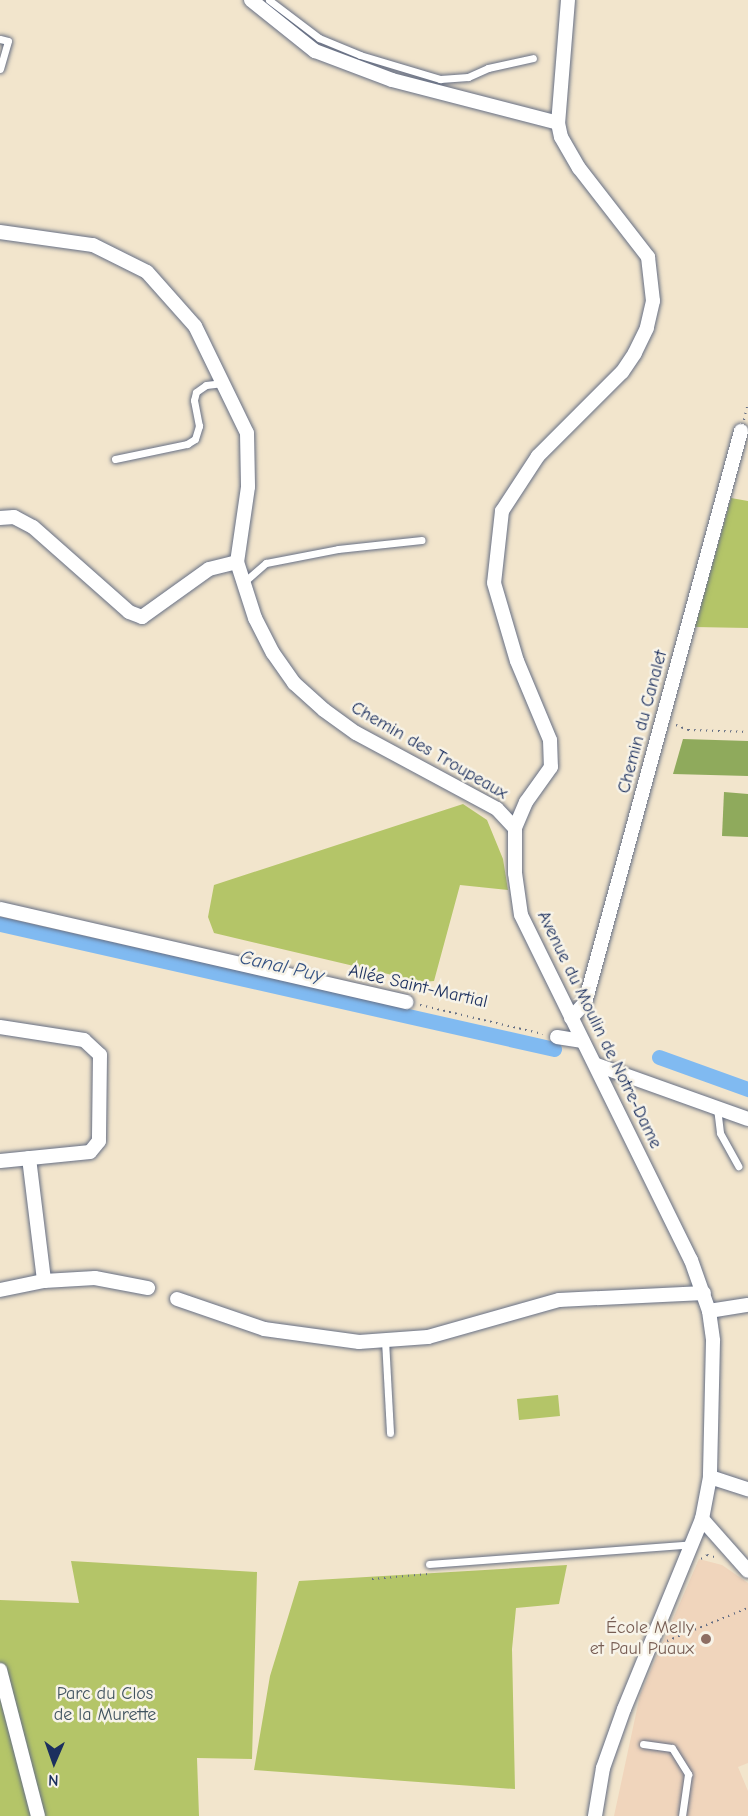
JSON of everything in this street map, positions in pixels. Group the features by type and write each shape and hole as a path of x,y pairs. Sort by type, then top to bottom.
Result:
{"street":[{"path":"250,0 315,51 392,80 558,123"},
{"name":"Avenue du Moulin de Notre-Dame","path":"568,0 558,123 568,152 648,257 653,301 647,328 635,353 538,456 502,512 494,584 517,661 550,749 551,767 526,802 515,828 515,873 521,915 571,1018 597,1065 704,1293 713,1341 710,1477 702,1519 695,1544 624,1709 603,1768 595,1816"},
{"name":"Chemin des Troupeaux","path":"0,232 93,245 147,272 195,326 225,383 248,434 248,487 237,562 255,618 273,653 294,683 356,733 497,809 515,828"},
{"name":"Chemin du Canalet","path":"571,1018 585,1003 741,431"},
{"path":"0,518 14,517 33,527 129,612 142,617 209,569 237,562"},
{"name":"Allée Saint-Martial","path":"0,909 406,1002"},
{"path":"0,1027 84,1040 100,1055 99,1141 95,1146 81,1154 0,1161"},
{"path":"557,1037 583,1041"},
{"path":"597,1065 748,1119"},
{"path":"29,1158 44,1281"},
{"path":"0,1290 44,1281 95,1278 148,1288"},
{"path":"177,1299 264,1329 358,1342 428,1337 559,1300 704,1293"},
{"path":"709,1311 748,1305"},
{"path":"710,1477 748,1490"},
{"path":"702,1519 748,1571"},
{"path":"0,1670 38,1816"}],"lane":[{"path":"269,0 319,38 360,55 440,79 468,77 488,68 533,58"},
{"path":"0,39 8,40 0,69"},
{"path":"115,459 195,439 199,426 194,400 196,392 206,385 225,383"},
{"path":"244,582 266,563 338,549 422,540"},
{"path":"717,1108 720,1133 738,1166"},
{"path":"384,1340 390,1433"},
{"path":"429,1564 695,1544"},
{"path":"643,1744 672,1748 688,1774 682,1816"}],"path":[{"path":"662,719 688,730 748,732"},
{"name":"Allée Saint-Martial","path":"406,1002 557,1037"},
{"path":"695,1563 707,1555 723,1559"},
{"path":"667,1634 663,1643 748,1608"}],"shaded area":[{"name":"École Melly et Paul Puaux","path":"699,1559 722,1565 748,1583 748,1763 738,1767 748,1791 748,1816 614,1816 640,1695"}],"green space":[{"path":"731,498 748,501 748,628 695,627"},
{"path":"683,739 748,741 748,776 673,774"},
{"path":"724,792 748,794 748,837 722,836"},
{"path":"463,804 487,820 503,859 508,890 460,885 434,981 422,982 214,933 208,917 214,885"},
{"path":"558,1395 560,1416 519,1420 517,1399"},
{"name":"Parc du Clos de la Murette","path":"71,1561 257,1572 252,1759 197,1758 199,1816 0,1816 0,1600 79,1603"},
{"path":"567,1565 559,1604 516,1608 512,1649 515,1789 254,1770 270,1676 299,1581"}],"waterway":[{"name":"Canal Puy","path":"0,924 554,1049"},
{"name":"Canal Puy","path":"659,1057 748,1089"}],"place":[{"name":"École Melly et Paul Puaux","path":"706,1639"}]}
